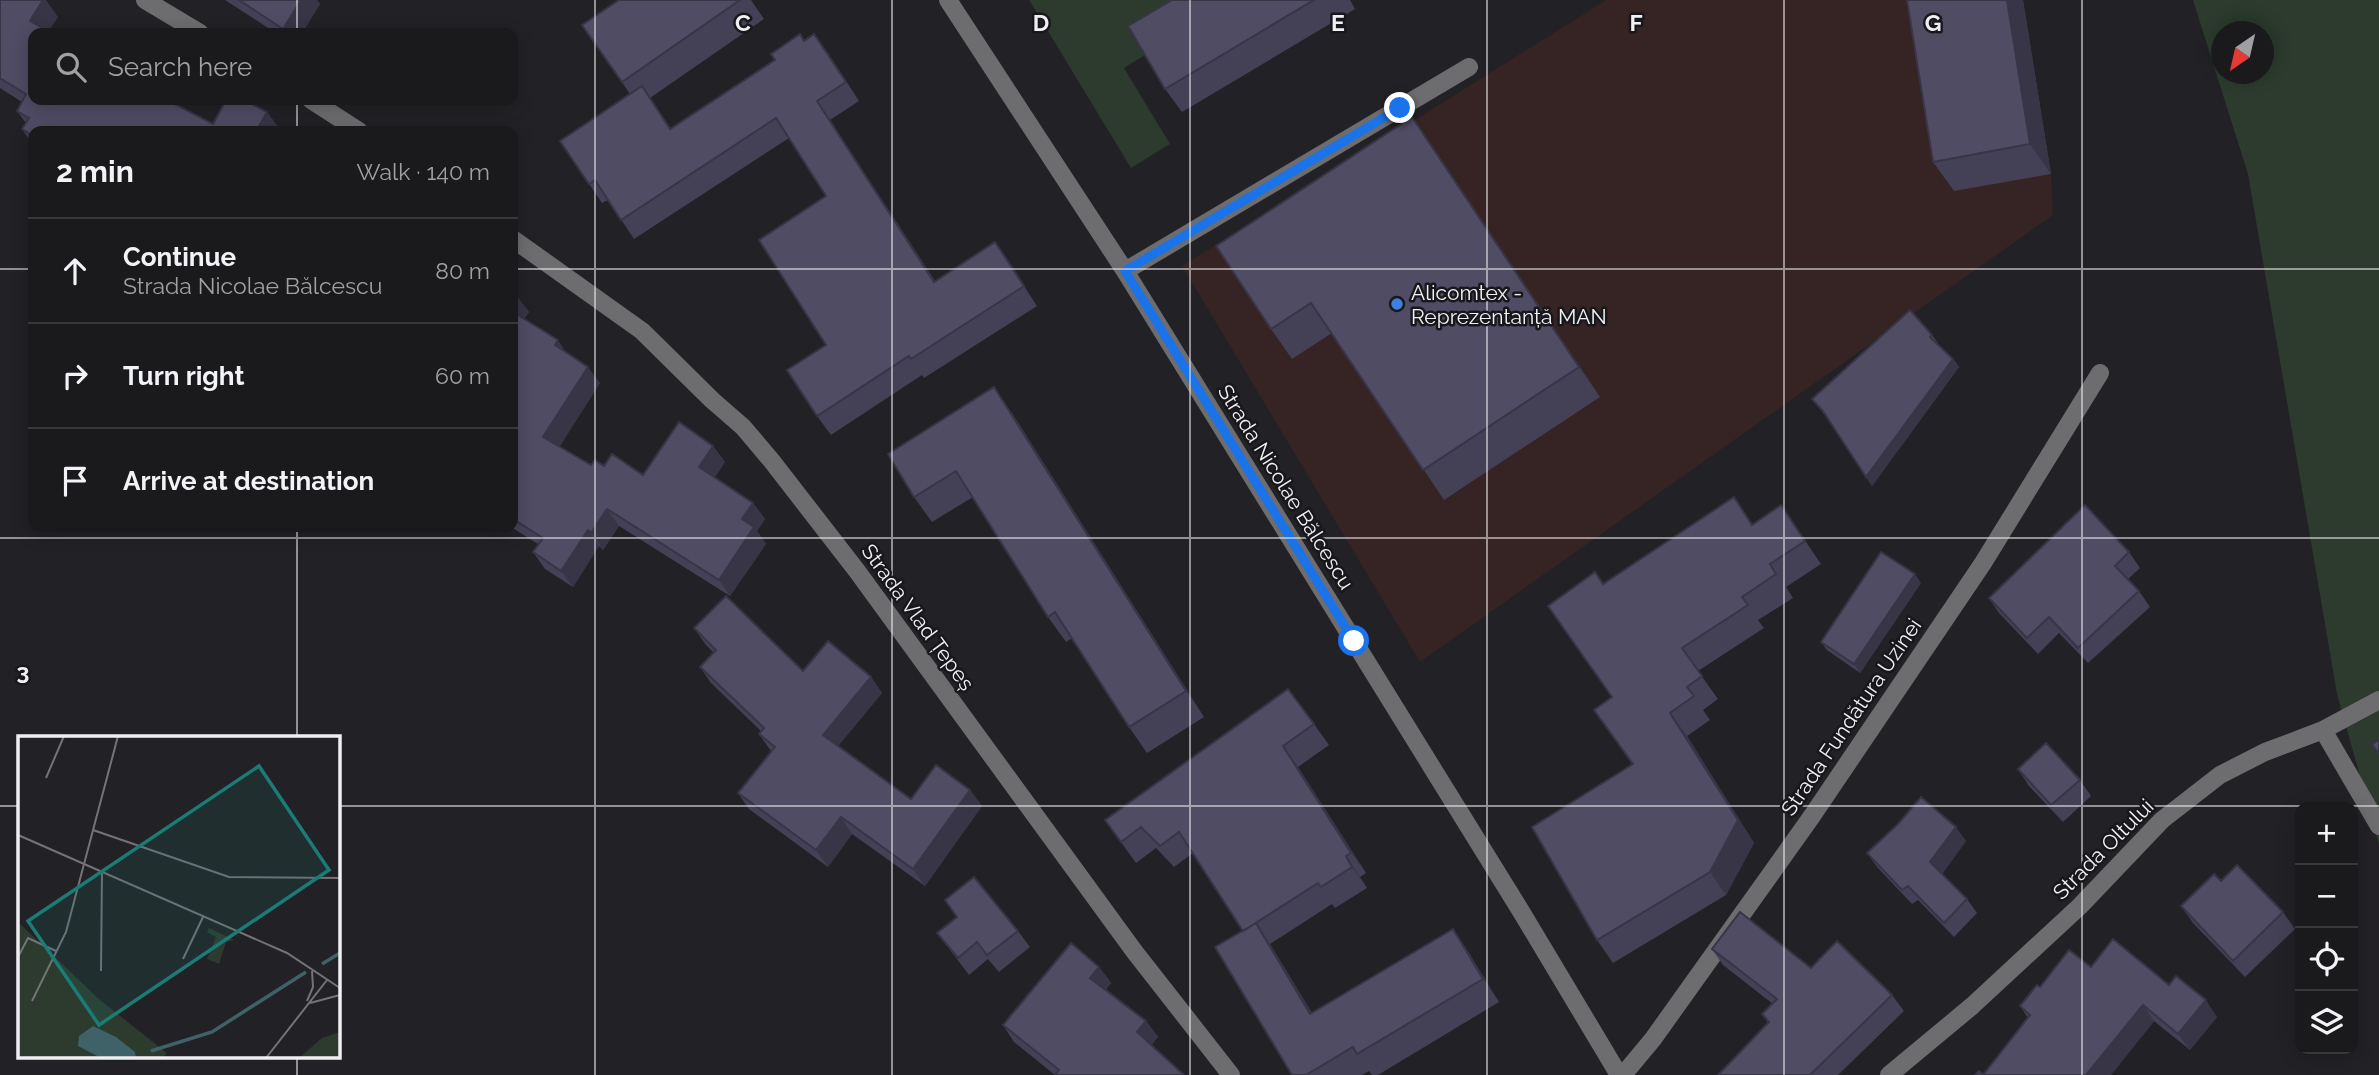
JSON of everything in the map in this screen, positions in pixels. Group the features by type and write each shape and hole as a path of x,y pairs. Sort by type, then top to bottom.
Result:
{"street":[{"path":"145,0 192,28"},
{"name":"Strada Nicolae Bălcescu","path":"948,0 1125,271 1621,1075"},
{"path":"1125,271 1469,67"},
{"path":"319,105 351,126"},
{"name":"Strada Vlad Țepeș","path":"518,243 642,331 743,427 857,571 1134,951 1231,1075"},
{"name":"Strada Fundătura Uzinei","path":"1621,1075 1653,1040 1812,816 1983,564 2100,373"},
{"name":"Strada Oltului","path":"1889,1075 1972,1006 2080,906 2162,820 2220,775 2265,752 2323,730 2379,700"},
{"path":"2323,730 2379,826"}],"shaded area":[{"path":"1606,0 2023,0 2051,174 2053,215 1420,662 1182,266"}],"green space":[{"path":"1029,0 1220,0 1141,48 1145,55 1124,68 1170,144 1131,168"},
{"path":"2193,0 2379,0 2379,844 2337,694 2248,174 2220,84 2274,84 2274,21 2211,21 2211,57"}],"building":[{"path":"0,0 43,0 30,21 42,28 28,28 28,105 177,105 213,124 223,105 254,105 267,112 259,126 28,126 28,133 22,129 29,118 17,111 26,94 0,78"},
{"path":"239,0 301,0 281,28"},
{"path":"619,0 740,0 622,82 582,25"},
{"path":"1172,0 1314,0 1165,89 1128,26"},
{"path":"1907,0 2007,0 2030,144 1933,162"},
{"path":"800,34 804,41 814,34 846,82 817,101 934,282 995,242 1024,286 817,416 787,370 826,345 759,240 826,196 776,118 621,220 595,180 589,184 560,141 642,86 670,129 775,60 771,54"},
{"name":"Alicomtex - Reprezentanță MAN","path":"1412,117 1579,367 1423,470 1311,303 1271,329 1216,246"},
{"path":"1910,310 1932,335 1930,337 1953,359 1866,477 1823,411 1812,399"},
{"path":"518,315 558,340 555,345 588,367 543,437 591,465 595,460 604,466 612,454 643,475 679,422 713,446 699,467 753,503 742,519 754,527 719,580 607,509 591,533 588,530 561,571 533,552 543,538 518,522"},
{"path":"994,387 1186,691 1129,727 1055,612 1048,617 956,471 914,497 888,454"},
{"path":"1734,497 1752,525 1781,505 1805,541 1770,564 1776,574 1742,597 1748,605 1682,648 1702,676 1687,687 1694,696 1670,713 1738,820 1710,872 1597,940 1532,827 1633,764 1594,710 1612,697 1548,606 1595,572 1603,584"},
{"path":"2085,505 2129,552 2115,566 2139,591 2078,648 2049,617 2027,638 1989,598"},
{"path":"1881,552 1915,574 1854,664 1821,642"},
{"path":"726,596 803,671 828,641 871,677 823,735 911,799 936,765 970,790 913,869 841,817 816,850 738,793 775,747 759,734 764,728 700,667 716,650 694,628"},
{"path":"1288,689 1314,724 1283,746 1351,853 1346,856 1352,867 1321,887 1318,883 1243,931 1179,832 1160,846 1141,827 1121,842 1105,820"},
{"path":"2379,739 2379,753 2372,745"},
{"path":"2046,743 2080,780 2051,805 2018,769"},
{"path":"1921,797 1956,827 1930,862 1967,899 1944,923 1908,886 1902,890 1867,853 1898,824"},
{"path":"2237,865 2283,912 2233,961 2181,906 2214,874 2221,881"},
{"path":"974,877 1018,931 987,955 977,942 958,958 937,933 957,917 945,900"},
{"path":"1740,912 1811,968 1837,941 1892,995 1810,1075 1718,1075 1769,1022 1762,1014 1777,999 1712,949"},
{"path":"1256,923 1310,1014 1453,929 1483,979 1357,1054 1353,1047 1306,1075 1292,1075 1215,947"},
{"path":"2113,939 2169,985 2176,976 2206,1000 2178,1034 2143,1005 2086,1075 1983,1075 2030,1015 2020,1006 2037,985 2040,987 2069,950 2091,967"},
{"path":"1071,943 1099,967 1090,978 1146,1021 1137,1032 1184,1075 1055,1075 1059,1070 1003,1025"}],"place":[{"name":"Alicomtex - Reprezentanță MAN","path":"1397,304"}],"route":[{"path":"1354,641 1125,271 1400,108"}]}
